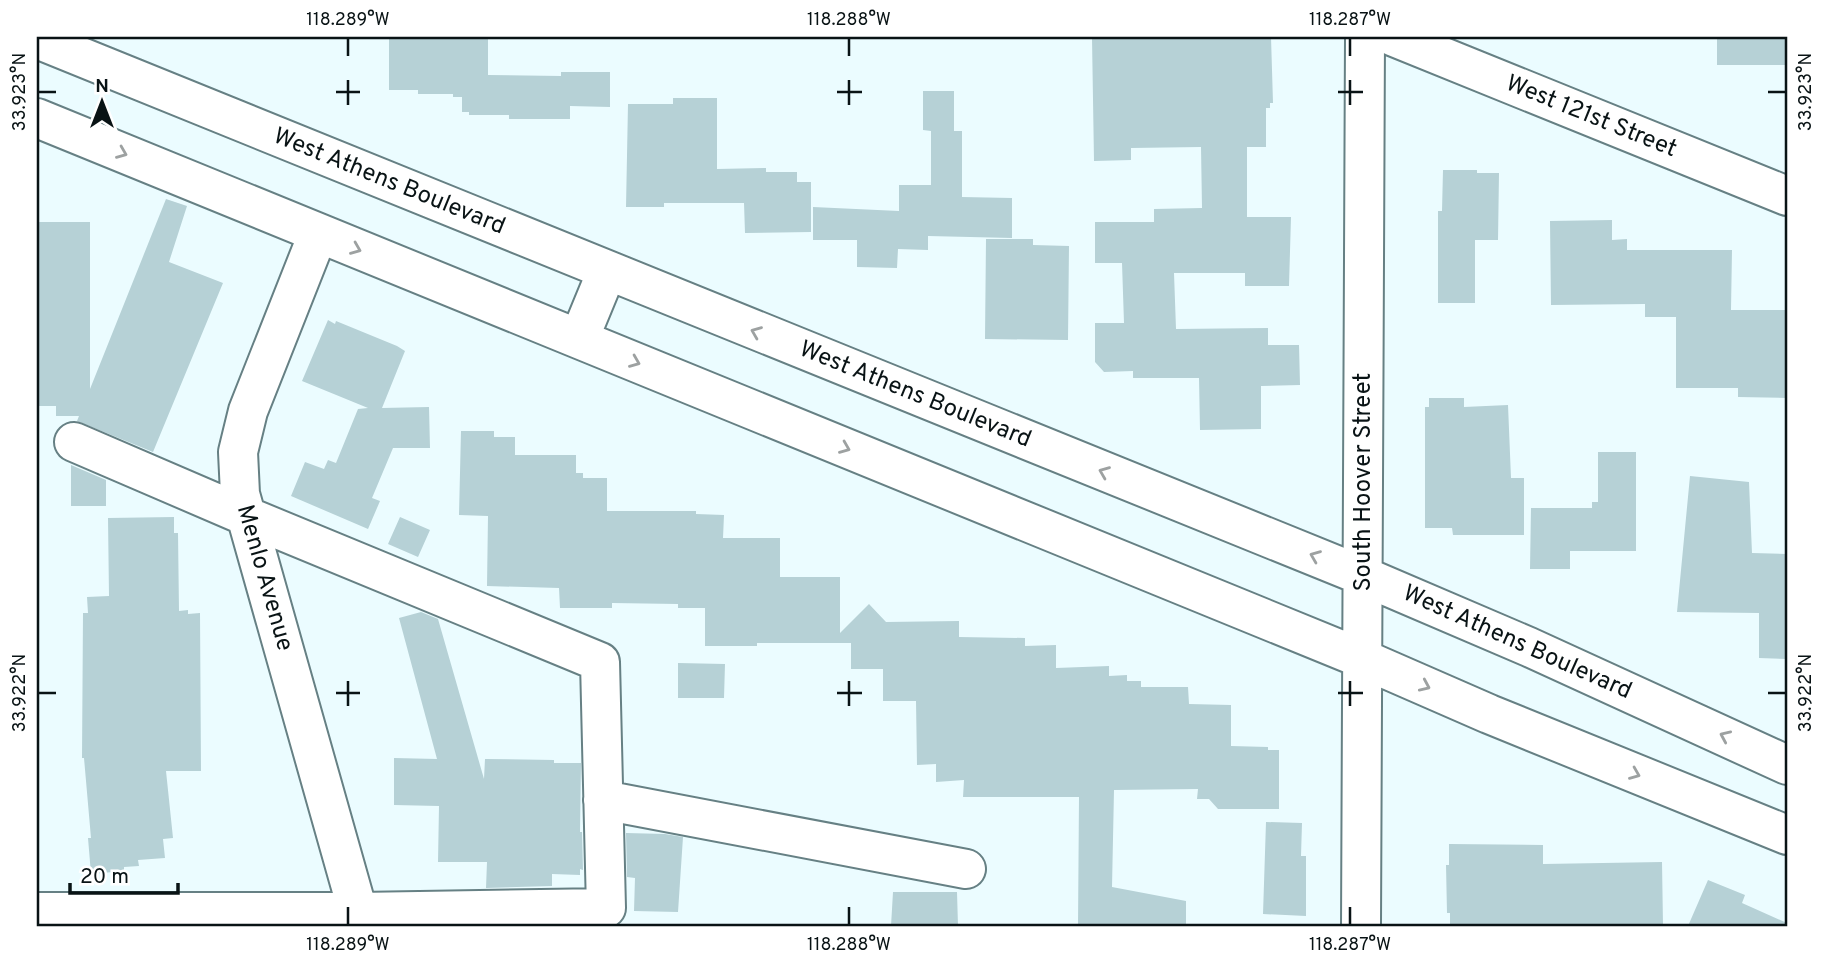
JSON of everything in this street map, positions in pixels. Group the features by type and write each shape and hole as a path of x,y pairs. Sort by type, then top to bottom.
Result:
{"street":[{"name":"South Hoover Street","path":"1361,926 1365,37"},
{"name":"West 121st Street","path":"1394,37 1787,197"},
{"name":"West Athens Boulevard","path":"37,39 1363,576 1529,647 1787,765"},
{"path":"37,118 1363,659 1489,714 1787,835"},
{"name":"Menlo Avenue","path":"318,234 248,411 237,452 240,494 360,919"},
{"path":"579,339 607,271"},
{"path":"37,912 360,919 606,908 600,662 74,442"},
{"path":"603,800 966,869"}],"building":[{"path":"389,37 488,37 488,75 561,76 561,72 610,72 610,107 570,106 570,119 509,119 509,115 469,115 469,112 462,112 462,97 453,97 453,94 418,94 418,90 389,90"},
{"path":"1271,37 1273,103 1270,103 1270,108 1266,108 1266,147 1247,147 1247,217 1291,217 1289,286 1245,286 1245,273 1174,273 1176,329 1268,328 1268,345 1299,345 1300,385 1261,386 1261,429 1200,430 1199,378 1133,378 1133,371 1104,372 1095,362 1095,323 1124,323 1122,263 1095,263 1095,222 1154,222 1154,209 1202,208 1201,147 1131,148 1131,160 1094,161 1092,38"},
{"path":"1717,37 1787,37 1787,65 1717,65"},
{"path":"923,91 954,91 954,131 962,131 962,197 1012,198 1012,238 928,236 928,250 898,249 897,268 857,267 857,240 813,240 813,207 899,211 899,185 931,185 931,131 923,130"},
{"path":"673,98 717,98 717,169 766,168 766,172 797,172 797,182 811,182 811,232 745,233 744,203 664,203 664,207 626,207 628,104 673,104"},
{"path":"1443,170 1499,173 1498,240 1475,240 1475,303 1438,303 1438,211 1442,211"},
{"path":"166,199 187,206 169,262 223,283 153,452 77,421 79,416 56,416 56,406 37,406 37,222 90,222 90,389"},
{"path":"1612,220 1612,240 1627,239 1627,250 1732,250 1731,310 1787,310 1787,398 1738,397 1738,388 1676,388 1676,317 1645,317 1645,304 1551,305 1550,221"},
{"path":"986,239 1033,239 1033,245 1069,246 1068,340 985,339"},
{"path":"328,320 405,351 382,408 429,407 430,448 393,448 372,498 380,501 368,529 291,496 305,462 324,469 328,460 336,463 358,409 368,408 302,381"},
{"path":"1429,398 1464,398 1464,407 1508,405 1511,478 1524,478 1524,535 1453,535 1452,528 1425,528 1425,407 1429,407"},
{"path":"461,431 494,431 494,437 515,437 515,455 576,455 576,473 583,473 583,478 607,478 607,511 696,511 696,514 724,515 723,538 780,538 780,577 840,577 840,633 869,604 886,622 959,621 959,637 1025,638 1025,646 1056,645 1056,668 1109,666 1109,676 1127,675 1127,681 1141,681 1141,687 1188,687 1189,704 1231,705 1231,746 1279,750 1279,809 1218,809 1209,799 1197,799 1198,789 1114,790 1112,887 1186,901 1186,926 1078,926 1079,797 963,797 964,780 936,782 936,764 917,765 916,701 883,701 883,669 851,669 851,643 705,646 705,608 678,608 678,604 612,603 612,608 560,608 559,588 487,586 488,516 459,515"},
{"path":"1598,452 1636,452 1636,551 1570,551 1570,569 1530,569 1531,508 1592,508 1592,502 1598,502"},
{"path":"71,465 106,480 106,506 71,506"},
{"path":"1690,476 1749,482 1752,553 1787,554 1787,659 1759,658 1759,613 1677,612"},
{"path":"174,517 174,533 178,533 179,611 188,610 188,614 200,613 201,771 166,771 173,838 163,839 165,858 138,860 139,866 124,867 124,871 91,874 88,838 91,838 82,758 83,613 88,613 87,597 109,596 108,518"},
{"path":"400,517 430,530 418,557 388,544"},
{"path":"421,612 438,619 484,779 485,759 581,763 580,832 583,870 580,869 580,875 552,874 552,886 486,888 487,862 438,862 439,806 394,805 394,758 437,759 399,618"},
{"path":"678,663 725,664 724,698 678,698"},
{"path":"1266,822 1302,823 1301,856 1306,856 1306,916 1263,914"},
{"path":"626,833 683,837 678,912 634,911 635,878 627,877"},
{"path":"1449,844 1543,845 1543,864 1662,862 1663,926 1450,926 1450,913 1447,913 1446,865 1449,865"},
{"path":"1708,880 1745,895 1742,903 1787,923 1787,926 1688,926"},
{"path":"893,892 957,892 958,926 891,926"}]}
